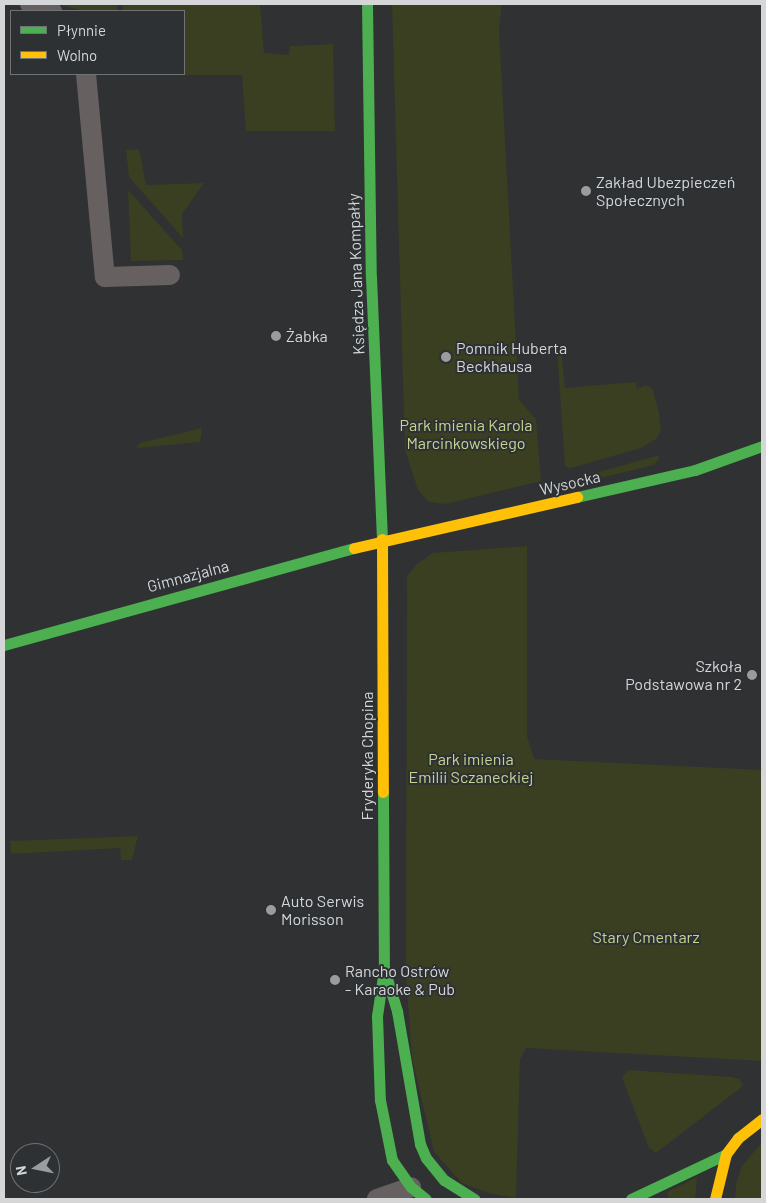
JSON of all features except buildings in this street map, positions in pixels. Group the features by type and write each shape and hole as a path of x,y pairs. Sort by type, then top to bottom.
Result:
{"street":[{"path":"30,4 49,10"},
{"name":"Księdza Jana Kompałły","path":"368,4 371,277 382,543"},
{"path":"86,75 105,277 170,275"},
{"name":"Wysocka","path":"382,543 671,476 762,446"},
{"name":"Gimnazjalna","path":"4,644 323,555 382,543"},
{"name":"Fryderyka Chopina","path":"382,543 384,969 377,1016 382,1116 392,1160 419,1193"},
{"name":"Fryderyka Chopina","path":"384,969 397,1011 413,1117 426,1158 444,1180 475,1199"},
{"path":"715,1199 726,1154 738,1138 762,1119"},
{"path":"631,1199 726,1154"},
{"path":"377,1199 419,1193"}],"green space":[{"path":"56,4 117,4 117,10 80,10"},
{"path":"123,4 260,4 264,53 289,55 290,46 333,44 335,131 246,131 242,75 185,75 185,10 123,10"},
{"name":"Park imienia Karola Marcinkowskiego","path":"392,4 502,4 499,29 519,400 536,419 541,481 446,504 429,502 418,490 405,450"},
{"path":"139,149 146,185 204,183 182,214 183,238 129,177 126,150"},
{"path":"128,190 182,250 183,260 131,261"},
{"path":"561,348 565,388 636,382 637,389 646,385 652,388 659,412 661,431 656,439 641,448 571,468 565,467 557,349"},
{"path":"202,428 200,442 136,448 140,443"},
{"path":"656,456 660,457 654,465 563,487 563,482"},
{"path":"527,546 527,736 534,759 762,770 762,1061 526,1048 520,1059 516,1198 489,1193 462,1183 434,1152 412,1058 406,975 407,576 417,564 433,553"},
{"path":"138,836 132,860 121,860 120,848 11,854 10,841"},
{"path":"628,1070 731,1077 740,1079 743,1086 656,1153 649,1148 622,1078"},
{"path":"762,1142 762,1199 735,1199 736,1184 742,1166"},
{"path":"697,1177 695,1199 669,1199 667,1192"}],"traffic: fast":[{"path":"367,4 371,277 382,539"},
{"path":"577,497 695,470 762,446"},
{"path":"4,645 354,548"},
{"path":"383,792 384,969 377,1016 380,1100 392,1160 411,1187 426,1199"},
{"path":"386,975 397,1011 420,1144 426,1158 444,1180 475,1199"},
{"path":"631,1199 726,1154"}],"traffic: slow":[{"path":"354,548 577,497"},
{"path":"382,539 383,792"},
{"path":"715,1199 726,1154 738,1138 762,1119"}],"place":[{"name":"Zakład Ubezpieczeń Społecznych","path":"586,191"},
{"name":"Żabka","path":"276,336"},
{"name":"Pomnik Huberta Beckhausa","path":"446,357"},
{"name":"Szkoła Podstawowa nr 2","path":"752,675"},
{"name":"Auto Serwis Morisson","path":"271,910"},
{"name":"Rancho Ostrów - Karaoke & Pub","path":"335,980"}],"park label":[{"name":"Park imienia Emilii Sczaneckiej","path":"471,768"},
{"name":"Stary Cmentarz","path":"646,937"}]}
